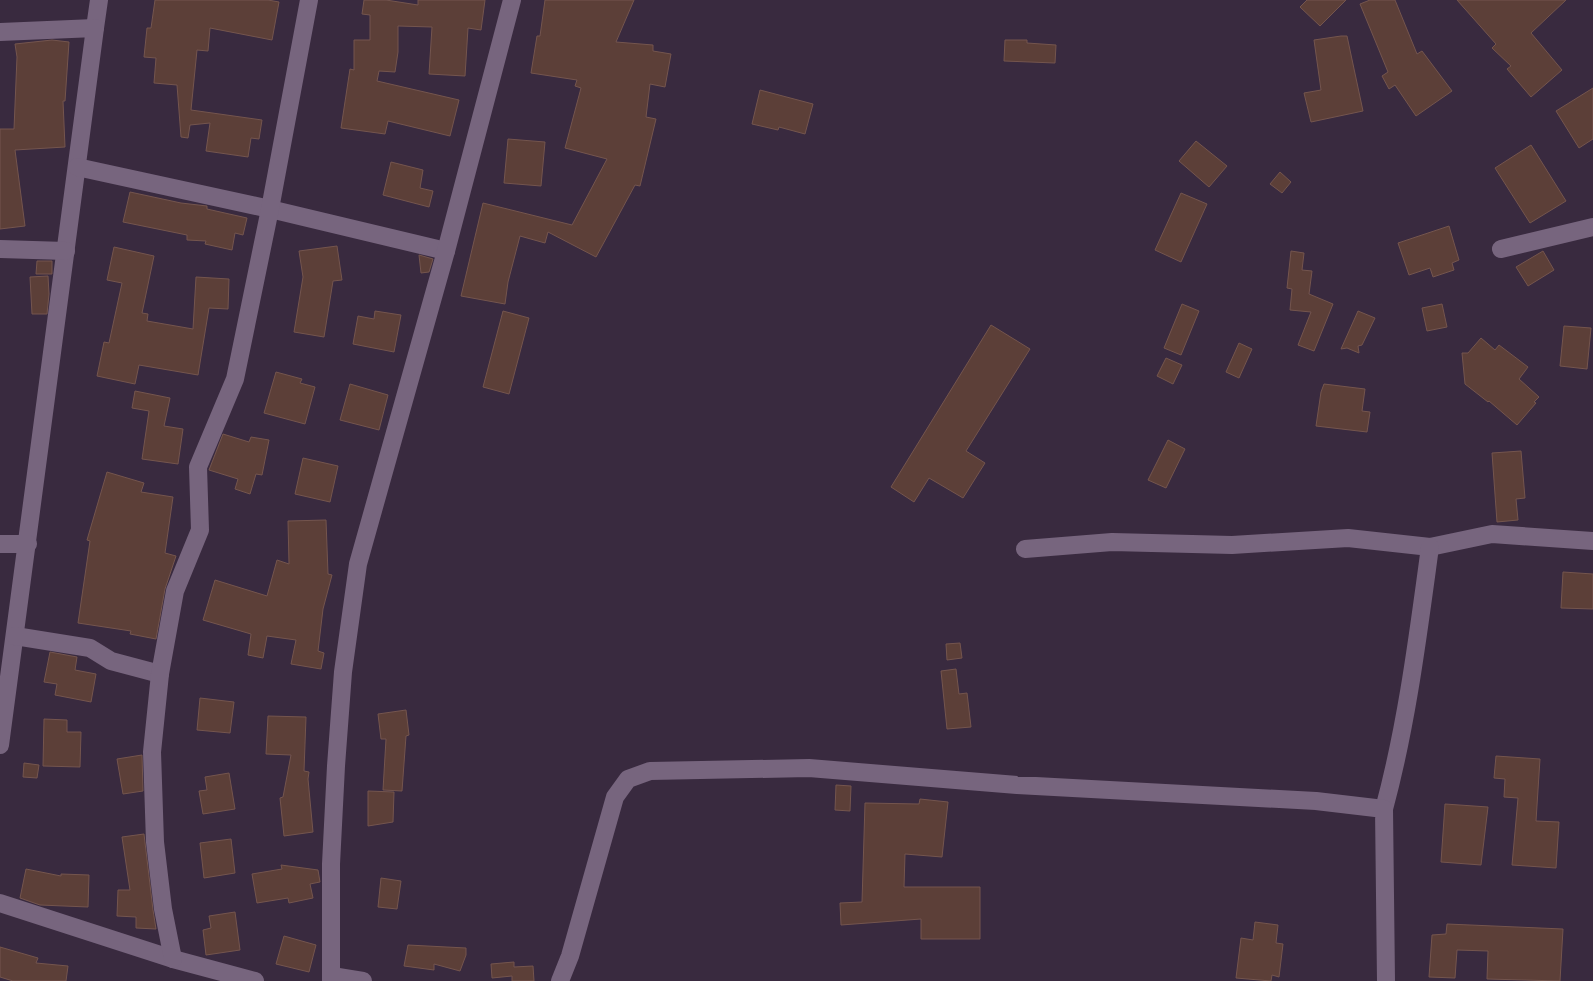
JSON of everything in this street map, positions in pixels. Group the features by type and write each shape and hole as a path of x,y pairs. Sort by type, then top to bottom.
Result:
{"street":[{"path":"1,734 28,544 99,0"},
{"path":"173,959 163,908 155,834 152,752 160,674 175,591 200,530 198,468 234,379 270,209 309,0"},
{"path":"363,981 331,978 331,864 336,766 343,672 358,564 446,251 512,0"},
{"path":"0,32 95,28"},
{"path":"77,167 270,209 446,251"},
{"path":"1501,249 1593,226"},
{"path":"0,249 66,251"},
{"path":"1025,549 1112,542 1232,545 1348,538 1430,547 1492,534 1593,541"},
{"path":"0,544 28,544"},
{"path":"1386,981 1384,809 1395,768 1412,672 1430,547"},
{"path":"15,636 90,648 111,661 160,674"},
{"path":"560,981 570,956 615,797 628,779 650,771 809,768 1016,785 1316,801 1384,809"},
{"path":"0,903 173,959 255,981"}],"building":[{"path":"155,0 268,0 279,2 272,40 210,28 208,51 197,50 191,110 262,120 259,139 251,138 248,157 206,151 210,123 190,125 188,138 181,137 177,85 154,83 156,58 144,57 147,28 151,28"},
{"path":"364,0 386,0 418,5 418,0 485,0 481,30 468,28 465,76 429,74 432,27 398,26 398,52 395,72 379,71 377,81 459,100 450,136 388,121 385,134 341,128 350,69 354,70 354,40 370,40 370,15 362,14"},
{"path":"545,0 634,0 616,42 653,45 653,51 671,54 665,87 650,84 646,117 656,119 640,186 635,185 596,257 548,232 545,243 520,236 508,282 505,304 461,296 483,203 572,225 607,159 565,148 581,88 575,86 577,80 531,73 537,36 540,36"},
{"path":"1307,0 1346,0 1320,26 1300,7"},
{"path":"1370,0 1395,0 1417,54 1422,51 1452,91 1416,116 1395,85 1389,89 1382,76 1388,72 1360,4"},
{"path":"1457,0 1566,0 1531,33 1562,70 1531,97 1507,69 1511,66 1492,48 1496,44"},
{"path":"1347,36 1363,111 1311,122 1304,93 1321,90 1314,40"},
{"path":"52,40 69,42 65,101 63,101 65,147 15,150 25,226 0,229 0,129 14,129 17,57 15,44"},
{"path":"1005,40 1027,40 1027,43 1056,45 1055,63 1004,61"},
{"path":"1593,88 1593,139 1579,148 1556,111"},
{"path":"760,90 813,104 805,134 779,127 778,130 752,124"},
{"path":"508,139 545,142 541,186 504,183"},
{"path":"1196,141 1227,166 1209,187 1179,161"},
{"path":"1531,145 1566,201 1530,223 1495,168"},
{"path":"391,162 423,170 420,188 433,191 429,207 383,195"},
{"path":"1280,172 1291,182 1282,193 1270,184"},
{"path":"130,192 181,203 207,206 207,209 247,218 243,235 235,233 232,250 205,244 206,241 187,240 187,235 123,222"},
{"path":"1181,193 1207,204 1181,262 1155,250"},
{"path":"1449,226 1459,260 1452,263 1454,270 1433,277 1430,268 1409,275 1398,243"},
{"path":"337,246 342,280 333,281 324,337 294,332 303,277 299,251"},
{"path":"114,247 154,256 142,313 148,314 147,321 193,329 196,277 229,279 228,309 209,308 198,375 139,365 135,384 97,376 104,342 109,343 122,283 107,280"},
{"path":"1291,251 1304,253 1302,270 1312,271 1309,294 1333,304 1314,351 1298,345 1311,312 1290,310 1292,289 1287,288"},
{"path":"1543,251 1554,270 1528,286 1516,267"},
{"path":"419,255 433,259 429,272 421,273"},
{"path":"37,261 52,261 52,274 36,274"},
{"path":"48,276 49,294 47,314 32,314 30,277"},
{"path":"1182,304 1199,311 1181,355 1164,348"},
{"path":"1442,304 1447,327 1427,331 1422,308"},
{"path":"375,311 401,315 394,352 353,344 358,316 374,319"},
{"path":"503,311 529,318 509,394 483,387"},
{"path":"1358,311 1375,318 1362,345 1358,346 1359,353 1347,348 1341,349"},
{"path":"991,325 1030,349 966,451 985,463 963,498 929,478 914,502 891,487"},
{"path":"1564,326 1591,328 1587,369 1560,366"},
{"path":"1481,338 1495,350 1499,345 1528,367 1519,379 1539,397 1534,402 1536,403 1517,425 1489,401 1488,402 1465,384 1462,353 1468,353"},
{"path":"1239,343 1252,349 1239,378 1226,372"},
{"path":"1166,358 1182,365 1173,384 1157,376"},
{"path":"276,372 302,379 300,383 315,387 305,424 264,413"},
{"path":"350,384 388,395 379,430 340,420"},
{"path":"1324,384 1365,389 1362,411 1370,412 1367,432 1316,426 1321,392"},
{"path":"135,391 170,398 164,426 183,429 178,464 142,459 149,411 132,408"},
{"path":"223,434 249,442 251,437 269,440 262,475 256,474 250,494 235,489 238,479 209,470"},
{"path":"1168,440 1185,449 1166,488 1148,480"},
{"path":"1521,451 1525,498 1516,499 1518,520 1497,522 1492,453"},
{"path":"303,458 338,466 330,502 295,494"},
{"path":"107,472 144,483 141,492 173,497 165,553 176,556 165,589 156,639 130,634 131,631 78,623 90,541 87,540"},
{"path":"326,520 328,574 332,575 323,609 318,651 324,653 321,669 291,664 296,640 267,636 263,658 248,655 251,634 203,620 215,580 267,596 277,560 289,564 288,521"},
{"path":"1563,572 1593,574 1593,609 1561,608"},
{"path":"960,643 962,658 947,660 946,644"},
{"path":"50,652 77,657 75,670 96,674 91,702 55,695 57,684 44,682"},
{"path":"956,669 959,694 967,693 971,727 947,729 941,671"},
{"path":"200,698 234,702 230,733 197,730"},
{"path":"406,710 409,735 406,736 402,791 383,790 386,739 381,739 378,714"},
{"path":"268,716 306,717 304,771 309,772 308,779 313,832 284,836 280,798 283,797 291,755 266,754"},
{"path":"44,719 67,720 67,732 81,732 80,767 43,766"},
{"path":"142,755 143,791 123,794 117,759"},
{"path":"1496,756 1540,759 1536,821 1559,822 1556,868 1512,865 1518,798 1504,797 1505,779 1494,778"},
{"path":"24,763 39,765 37,778 23,777"},
{"path":"229,773 235,809 203,814 199,791 207,790 205,777"},
{"path":"836,785 851,786 850,811 835,810"},
{"path":"368,791 394,792 393,822 368,826"},
{"path":"920,799 948,802 942,857 905,854 904,887 980,887 980,939 921,939 921,919 841,925 840,903 862,902 865,803 919,804"},
{"path":"1445,804 1488,807 1481,865 1441,862"},
{"path":"144,834 156,929 136,928 136,917 117,916 118,890 130,890 122,837"},
{"path":"231,839 235,873 204,878 200,843"},
{"path":"281,865 318,870 320,882 310,884 313,898 289,903 288,898 257,903 252,874 282,869"},
{"path":"26,869 61,876 61,874 89,875 88,907 40,905 20,898"},
{"path":"381,878 401,881 397,909 378,907"},
{"path":"235,912 240,950 206,955 203,930 211,928 209,916"},
{"path":"1255,922 1278,925 1276,943 1283,944 1279,977 1272,975 1271,981 1236,978 1241,938 1253,940"},
{"path":"1447,924 1563,929 1560,981 1487,979 1488,951 1457,950 1455,978 1429,977 1432,935 1446,934"},
{"path":"284,936 316,945 309,972 276,964"},
{"path":"408,945 466,948 466,955 460,971 434,964 434,970 404,966"},
{"path":"0,947 38,958 36,963 68,966 66,981 13,981 0,977"},
{"path":"514,962 514,967 533,966 534,981 512,981 512,976 492,978 491,964"}]}
